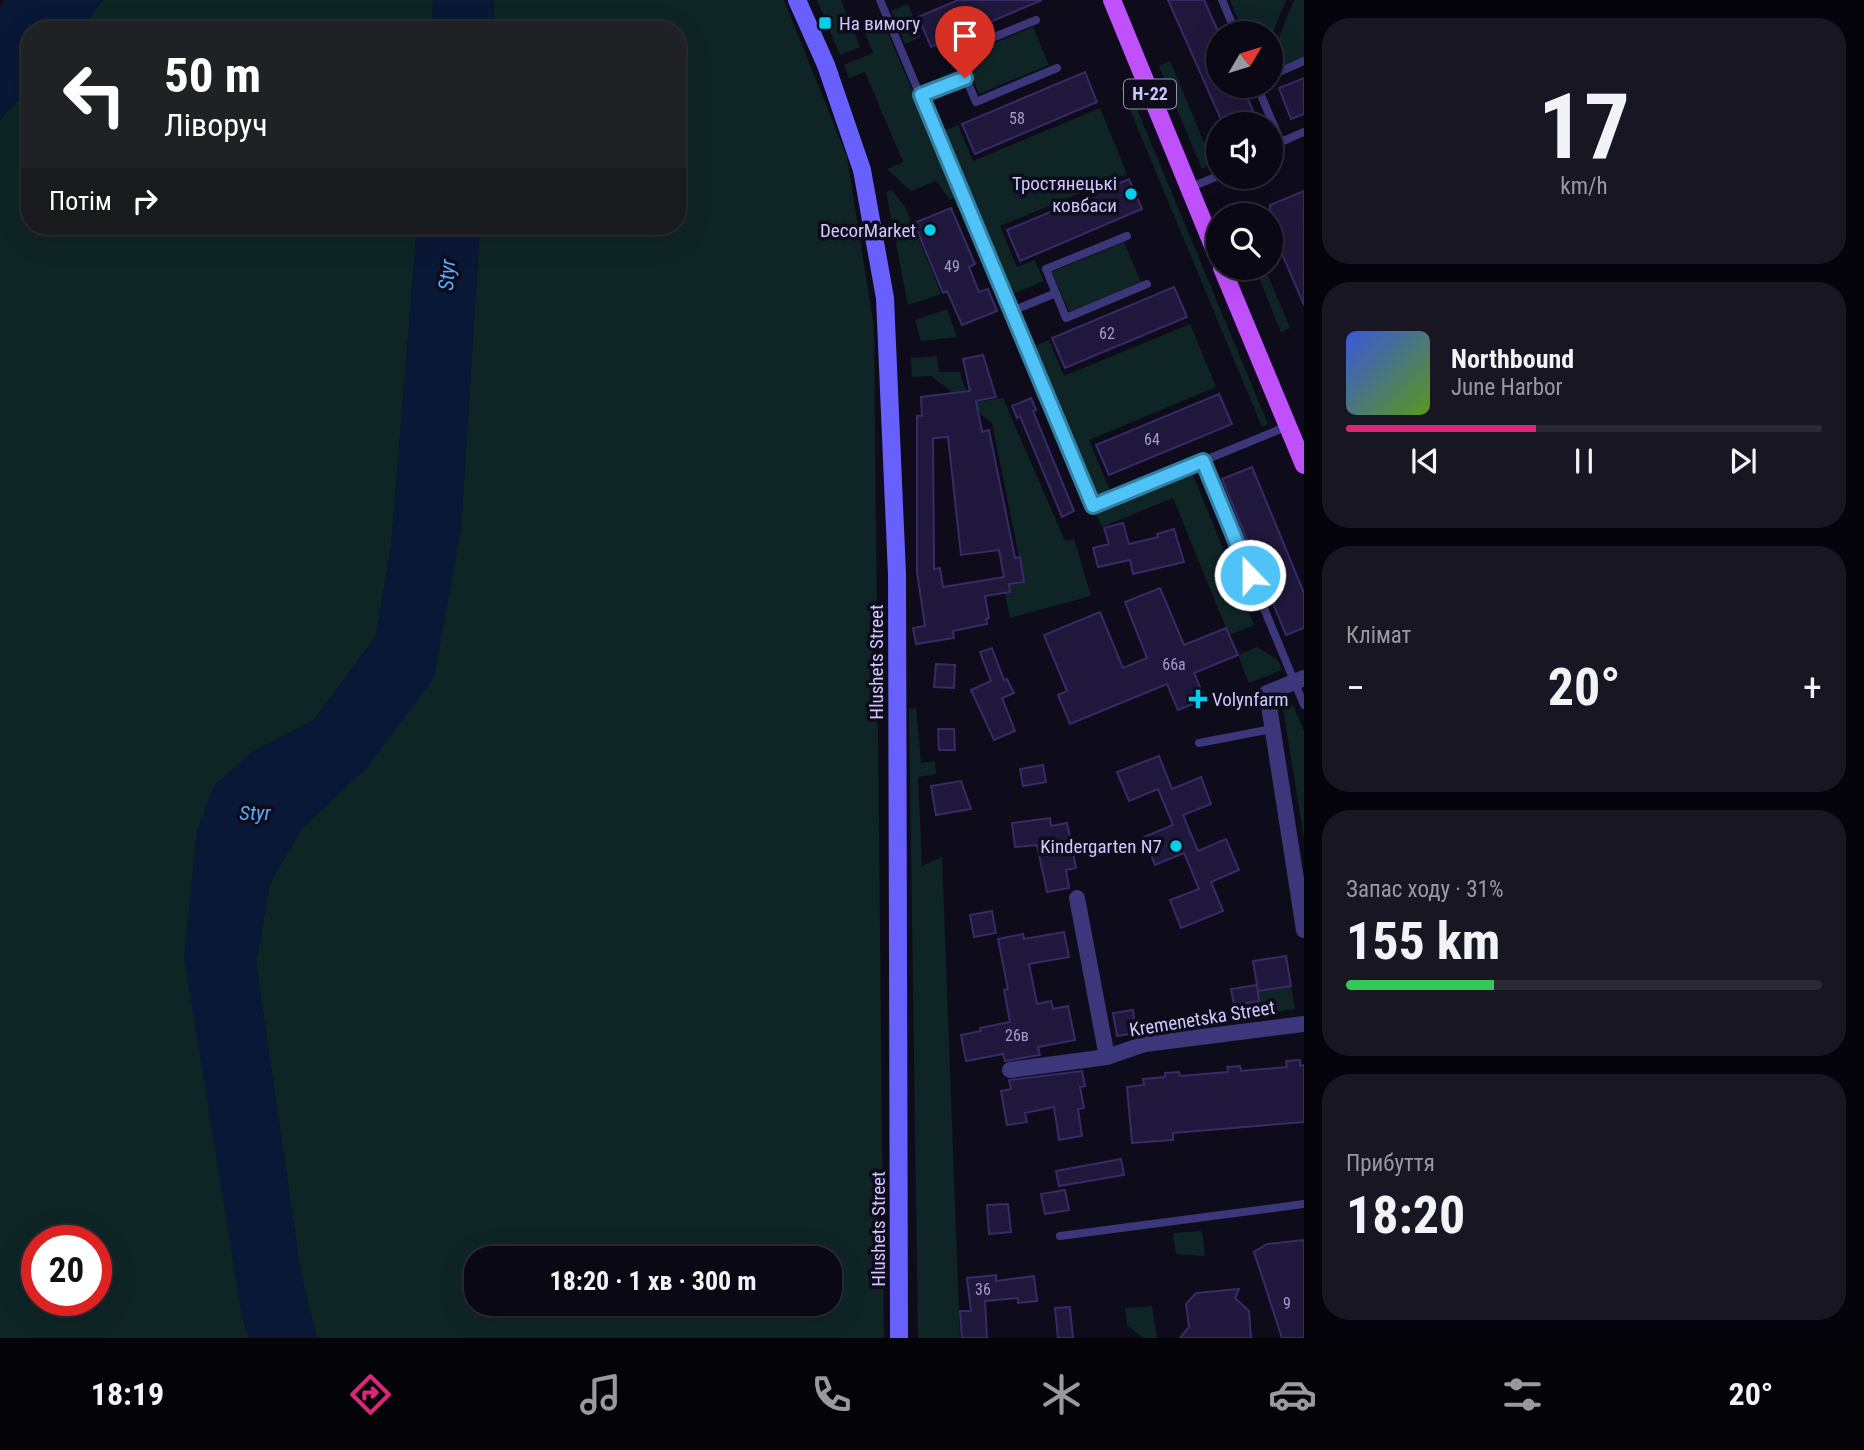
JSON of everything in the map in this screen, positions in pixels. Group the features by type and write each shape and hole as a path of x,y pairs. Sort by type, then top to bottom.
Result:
{"main road":[{"name":"Н-22","path":"1112,0 1206,229"},
{"path":"1227,280 1304,465"}],"street":[{"name":"Hlushets Street","path":"797,0 826,65 862,170 885,298 897,574 899,1338"},
{"path":"1299,680 1267,693 1304,930"},
{"name":"Kremenetska Street","path":"1077,898 1107,1057"},
{"name":"Kremenetska Street","path":"1010,1070 1107,1057 1145,1044 1304,1024"}],"lane":[{"path":"880,0 1093,506 1288,426"},
{"path":"1222,0 1231,21"},
{"path":"1036,20 955,53 965,78 976,102 1057,68"},
{"path":"1283,70 1304,61"},
{"path":"921,95 965,78"},
{"path":"1283,141 1304,132"},
{"path":"1189,188 1206,181"},
{"path":"1127,236 1046,269 1066,318 1147,284"},
{"path":"1012,311 1056,293"},
{"path":"1203,461 1299,680 1304,705"},
{"path":"1199,743 1272,729"},
{"path":"1060,1237 1304,1204"}],"green space":[{"path":"103,0 433,0 432,21 87,21"},
{"path":"494,0 784,0 847,157 874,327 884,1338 317,1338 301,1274 256,963 270,883 301,829 368,766 461,531 479,235 686,235 686,21 493,21"},
{"path":"817,0 841,0 860,47 840,55"},
{"path":"1230,0 1286,0 1277,21 1238,21"},
{"path":"1294,0 1304,0 1304,57 1283,66 1283,27"},
{"path":"908,4 921,37 905,44 891,11"},
{"path":"883,21 957,197 950,200 936,181 911,191 887,169 903,162 865,72 849,78 844,65 873,53 864,29"},
{"path":"1033,27 1049,65 979,94 963,56"},
{"path":"1170,61 1206,147 1206,167 1202,169 1159,66"},
{"path":"1127,85 1268,424 1262,427 1121,88"},
{"path":"21,97 21,235 416,235 391,547 376,636 314,720 252,752 242,1317 249,1338 0,1338 0,120"},
{"path":"1100,108 1127,174 1000,226 1017,267 1035,260 1044,281 1010,295 942,132 958,125 973,161"},
{"path":"892,190 906,208 941,294 908,305 886,192"},
{"path":"1124,242 1141,282 1069,312 1052,272"},
{"path":"1260,280 1270,280 1290,328 1281,332"},
{"path":"947,309 957,337 921,341 915,320"},
{"path":"1190,324 1216,387 1089,440 1111,493 1096,499 1032,347 1049,340 1064,376"},
{"path":"937,356 939,372 960,372 970,403 1003,398 1065,541 1074,539 1091,596 1010,618 1005,593 1010,592 1009,584 1024,582 992,423 931,376 912,377 911,358"},
{"path":"1191,470 1254,625 1229,635 1173,498 1102,527 1094,510"},
{"path":"1257,647 1278,660 1282,670 1249,683 1238,655"},
{"path":"1293,705 1304,731 1304,838 1283,709"},
{"path":"916,708 921,763 935,761 936,774 918,777 922,866 942,857 960,1338 918,1338 909,709"},
{"path":"1291,986 1295,1009 1236,1018 1234,1005 1259,1001 1258,991"},
{"path":"1202,1231 1205,1256 1176,1254 1173,1233"},
{"path":"1152,1306 1157,1338 1143,1338 1127,1325 1125,1308"}],"water":[{"path":"5,0 103,0 87,21 21,21 21,97 0,120 0,6"},
{"path":"433,0 494,0 493,21 432,21"},
{"name":"Styr","path":"416,235 479,235 461,531 434,678 368,766 301,829 270,883 256,963 301,1274 317,1338 249,1338 242,1317 184,957 197,830 214,785 252,752 314,720 376,636 391,547"}],"building":[{"path":"958,0 1042,0 931,47 918,17"},
{"path":"1168,0 1204,0 1213,21 1206,21 1206,86"},
{"path":"1085,72 1097,102 975,154 962,124"},
{"path":"1304,78 1304,114 1291,119 1283,98 1283,86"},
{"path":"1211,98 1247,98 1254,112 1218,112"},
{"path":"1129,179 1142,209 1020,261 1007,230"},
{"path":"1304,191 1304,305 1283,256 1283,203 1275,203"},
{"path":"951,208 975,264 969,267 979,292 988,289 997,311 962,325 947,291 943,293 914,223"},
{"path":"1174,287 1187,317 1065,368 1052,338"},
{"path":"983,355 996,397 976,401 982,432 989,430 1015,558 1020,557 1024,582 1009,584 1010,592 985,596 989,618 986,619 987,624 953,631 954,638 916,644 913,628 925,626 917,572 917,416 922,416 921,397 970,391 963,359","holes":["948,437 961,555 999,550 1004,577 943,587 940,568 934,569 933,438"]},
{"path":"1219,394 1232,424 1109,475 1096,445"},
{"path":"1031,398 1036,410 1033,411 1074,511 1062,517 1020,416 1017,418 1012,406"},
{"path":"1252,467 1304,593 1304,628 1286,635 1222,479"},
{"path":"1123,523 1129,544 1158,537 1157,534 1174,529 1184,562 1133,574 1130,560 1098,567 1093,548 1109,544 1104,528"},
{"path":"1160,588 1184,645 1226,628 1238,655 1194,673 1205,699 1178,710 1167,684 1070,724 1058,695 1067,691 1044,635 1100,612 1123,668 1147,658 1125,602"},
{"path":"992,648 1004,680 1007,679 1014,693 1002,698 1015,731 994,740 971,690 991,681 980,652"},
{"path":"936,664 955,665 954,688 934,687"},
{"path":"938,729 954,729 955,750 939,750"},
{"path":"1159,756 1172,789 1201,777 1211,804 1183,815 1198,851 1226,839 1239,870 1211,882 1223,911 1181,928 1170,900 1199,889 1184,853 1155,865 1144,837 1173,825 1158,789 1129,801 1117,772"},
{"path":"1043,765 1046,782 1023,786 1020,769"},
{"path":"961,781 971,809 936,815 931,786"},
{"path":"1050,818 1051,826 1067,823 1076,868 1066,870 1069,888 1047,892 1037,845 1015,847 1012,823"},
{"path":"992,911 996,933 974,937 970,915"},
{"path":"1064,932 1069,957 1029,964 1037,1004 1051,1001 1053,1009 1068,1006 1075,1040 1038,1047 1040,1055 1005,1061 1003,1054 966,1061 961,1035 1010,1022 1004,990 1008,989 998,939 1023,934 1024,939"},
{"path":"1286,956 1291,986 1258,991 1253,961"},
{"path":"1257,985 1259,1001 1234,1005 1231,989"},
{"path":"1133,1010 1136,1033 1117,1036 1113,1013"},
{"path":"1300,1060 1300,1066 1304,1065 1304,1122 1173,1133 1173,1140 1132,1143 1127,1087 1144,1085 1143,1079 1165,1077 1165,1073 1179,1072 1180,1076 1228,1072 1227,1067 1240,1066 1241,1071 1287,1067 1286,1061"},
{"path":"1082,1071 1085,1086 1080,1087 1084,1108 1078,1109 1082,1136 1059,1140 1054,1107 1025,1113 1027,1122 1007,1125 1001,1091 1011,1089 1009,1080"},
{"path":"1121,1159 1124,1175 1059,1186 1056,1171"},
{"path":"1065,1190 1069,1210 1045,1214 1041,1194"},
{"path":"1008,1204 1011,1232 989,1234 987,1205"},
{"path":"1304,1240 1304,1338 1282,1338 1254,1252 1267,1244"},
{"path":"996,1275 996,1281 1034,1276 1037,1301 1018,1303 1018,1298 985,1301 987,1338 962,1338 960,1311 971,1311 967,1278"},
{"path":"1239,1289 1235,1298 1249,1311 1251,1338 1180,1338 1189,1327 1186,1304 1196,1293"},
{"path":"1070,1307 1073,1338 1058,1338 1055,1308"}],"place":[{"name":"На вимогу","path":"825,23"},
{"name":"Тростянецькі ковбаси","path":"1131,194"},
{"name":"DecorMarket","path":"930,230"},
{"name":"Volynfarm","path":"1198,699"},
{"name":"Kindergarten N7","path":"1176,846"}],"route":[{"path":"965,78 921,95 1093,506 1203,461 1250,575"}]}
